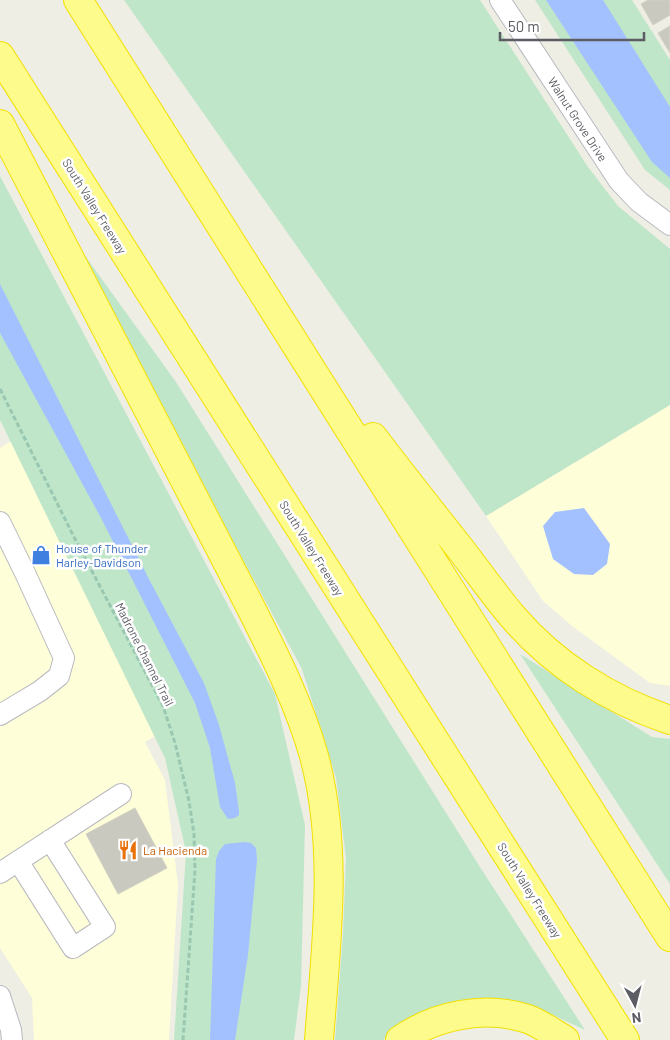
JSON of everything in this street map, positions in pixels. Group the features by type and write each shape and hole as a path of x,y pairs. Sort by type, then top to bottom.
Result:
{"highway":[{"path":"78,0 670,937"},
{"name":"South Valley Freeway","path":"0,56 625,1040"},
{"path":"0,124 250,606 281,670 303,724 314,756 321,790 328,858 328,928 319,1040"},
{"path":"276,314 494,594 536,641 589,682 618,699 670,720"},
{"path":"400,1040 420,1027 433,1022 487,1012 528,1019 565,1040"}],"street":[{"name":"Walnut Grove Drive","path":"500,0 619,181 640,202 670,225"},
{"path":"0,522 26,573 64,658 59,676 40,691 0,715"},
{"path":"0,873 121,794"},
{"path":"18,861 72,948 105,927 50,840"},
{"path":"0,996 12,1040"}],"path":[{"name":"Madrone Channel Trail","path":"0,389 75,539 163,706 175,743 189,801 195,870 183,1040"}],"shaded area":[{"path":"124,0 480,0 588,167 618,206 670,249 670,405 486,516"},
{"path":"535,0 632,0 670,60 670,190 645,170"},
{"path":"0,176 275,694 305,825 301,986 294,1040 174,1040 186,852 165,758 0,420"},
{"path":"83,253 176,382 480,867 585,1030 540,1009 518,1002 490,998 446,1003 405,1022 383,1040 335,1040 343,933 346,858 336,778 302,669 79,256"},
{"path":"670,405 670,686 650,683 572,626 543,601 486,516"},
{"path":"21,435 165,730 145,742 165,780 178,885 169,1040 34,1040 32,998 0,948 0,448"},
{"path":"520,654 652,737 670,739 670,884"}],"water":[{"path":"546,0 603,0 670,107 670,178 652,162"},
{"path":"0,284 150,581 204,683 219,725 235,783 239,815 235,818 228,819 220,807 210,748 195,703 101,518 0,333"},
{"path":"584,508 610,544 607,564 593,575 574,574 553,559 543,526 555,512"},
{"path":"251,843 256,848 257,860 248,955 235,1040 210,1040 216,859 219,851 225,844"}],"building":[{"path":"648,0 670,0 670,15 653,25 641,4"},
{"path":"670,26 670,53 658,33"},
{"path":"135,808 167,868 118,894 86,834"}],"place":[{"name":"House of Thunder Harley-Davidson","path":"41,555"},
{"name":"La Hacienda","path":"128,850"}]}
